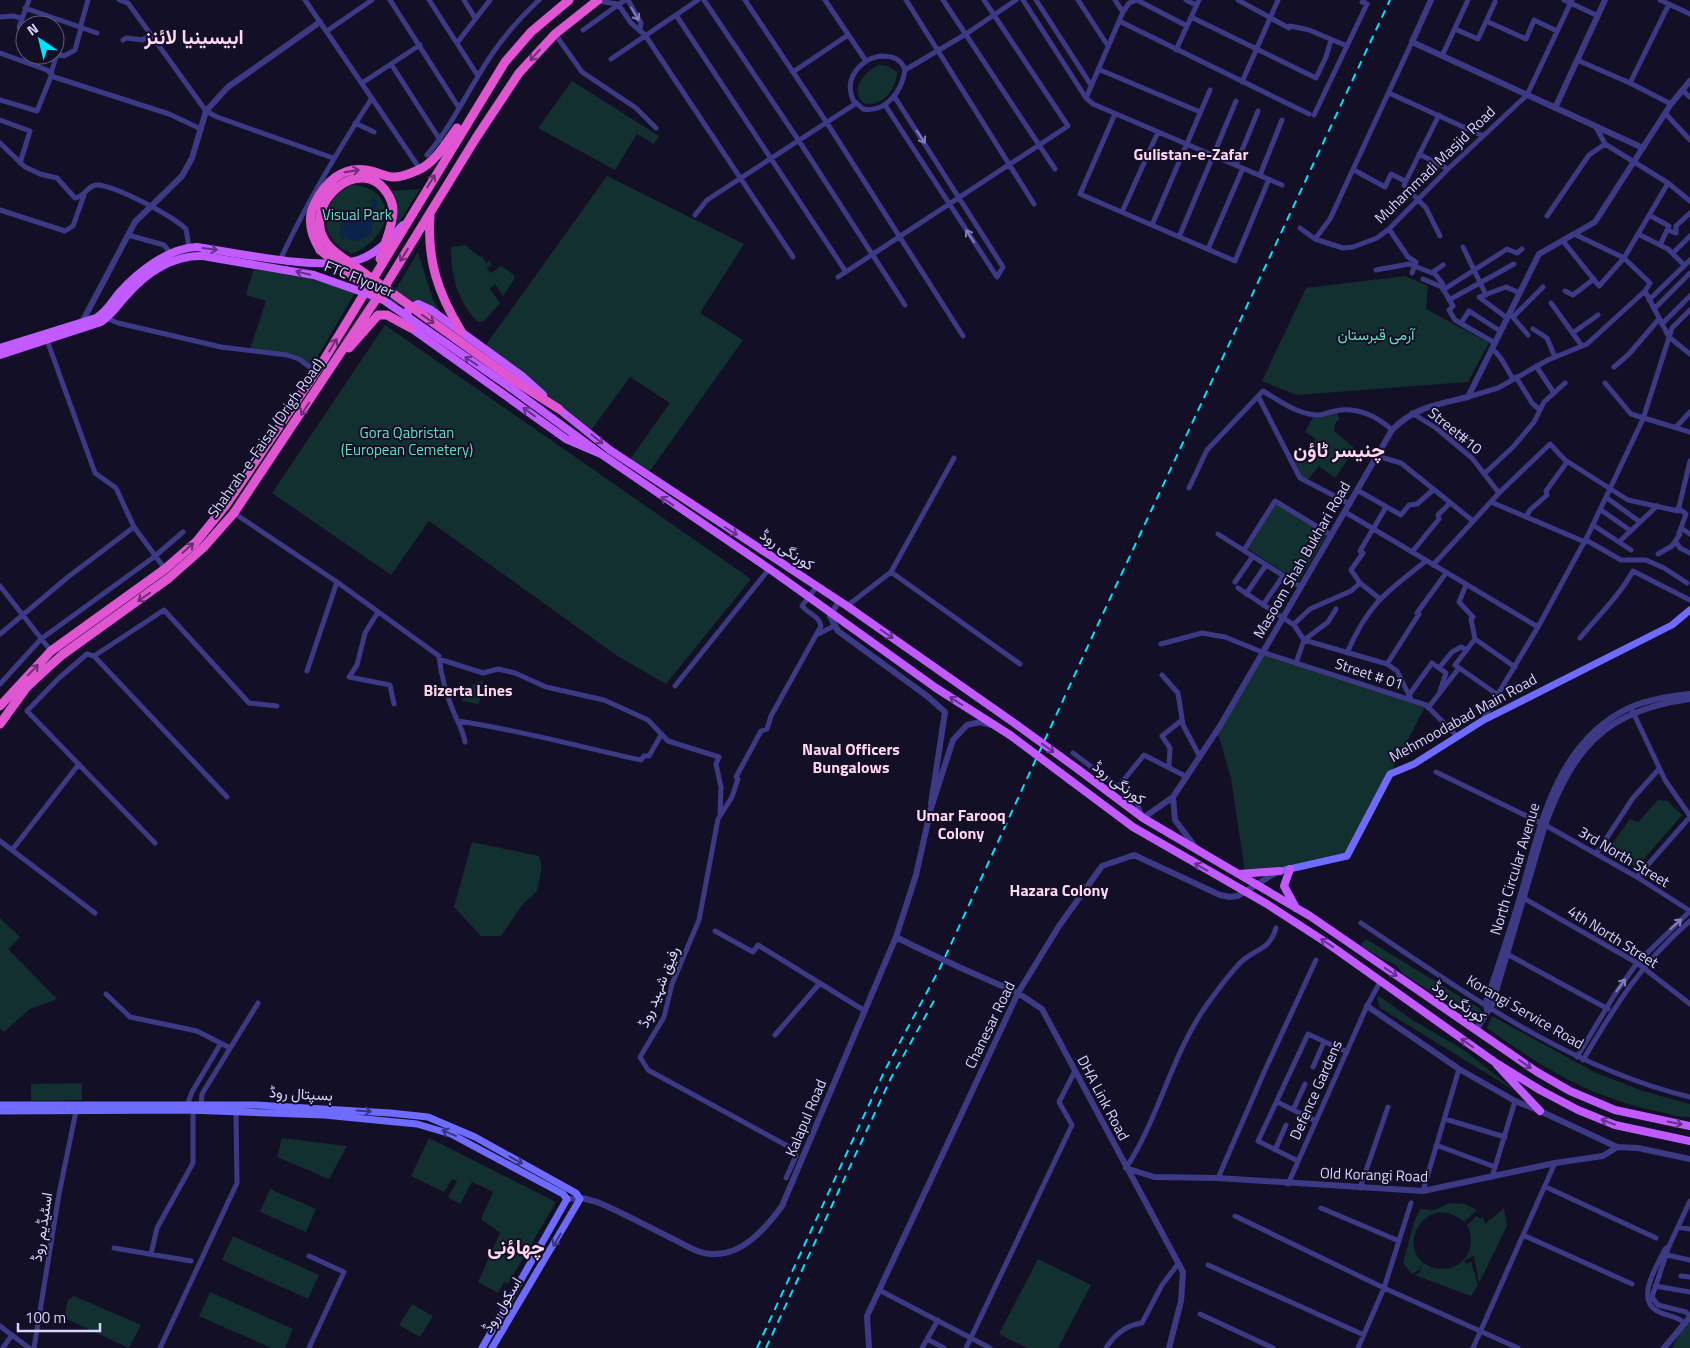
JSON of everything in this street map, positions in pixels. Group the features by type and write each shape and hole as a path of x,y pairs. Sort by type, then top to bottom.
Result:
{"highway":[{"name":"Shahrah-e-Faisal (Drigh Road)","path":"0,724 26,688 42,673 62,655 170,578 203,548 234,513 338,358 476,138 519,74 555,34 598,0"},
{"path":"377,272 485,93 517,47 566,1"},
{"path":"382,299 320,250 312,236 310,216 313,206 334,178 345,172 361,170 392,177 420,170 446,144 467,112 485,93"},
{"path":"377,272 394,212 392,202 381,186 369,179 354,179 342,183 327,198 319,215 320,230 324,239 346,260 513,385 559,409"},
{"path":"430,214 429,233 433,270 440,292 461,331"},
{"name":"Shahrah-e-Faisal (Drigh Road)","path":"0,706 51,651 165,569 196,542 226,505 316,372 377,272"},
{"path":"338,358 358,340 378,315 387,315 410,328"}],"main road":[{"path":"0,355 47,340 104,317 136,276 171,254 189,247 306,262 343,262 366,256 384,245 406,222"},
{"name":"FTC Flyover","path":"104,317 156,270 181,258 203,256 314,275 382,299 513,385"},
{"name":"کورنگی روڈ","path":"410,328 407,318 408,310 420,304 461,331 522,376 610,450 847,606 1017,725 1143,818 1256,883 1537,1072 1593,1102 1616,1110 1690,1126"},
{"path":"0,348 80,326"},
{"path":"410,328 566,439 601,454"},
{"name":"کورنگی روڈ","path":"513,385 601,454 832,613 936,688 1010,735 1133,827 1244,891 1328,943 1380,982 1496,1063 1570,1106 1615,1125 1690,1141"},
{"name":"Mehmoodabad Main Road","path":"1285,870 1347,856 1390,774 1414,764 1482,721 1672,624 1690,610"},
{"path":"1239,874 1285,870 1284,886 1296,909"},
{"path":"1496,1063 1502,1072 1540,1111"},
{"name":"ہسپتال روڈ","path":"0,1105 188,1103 325,1108 428,1117 475,1137 570,1190 580,1198"},
{"name":"ہسپتال روڈ","path":"0,1111 193,1110 369,1119 435,1128 451,1134 563,1194 567,1199"},
{"name":"اسکول روڈ","path":"492,1348 579,1203 580,1198"},
{"name":"اسکول روڈ","path":"482,1348 567,1199"}],"street":[{"path":"22,15 29,0"},
{"path":"0,100 36,111 57,54 64,56 75,50 88,0"},
{"path":"118,0 128,4 206,111 217,117 333,158"},
{"path":"305,0 420,170"},
{"path":"327,31 372,0"},
{"path":"390,0 459,108"},
{"path":"429,0 478,76"},
{"path":"464,0 475,18"},
{"path":"457,43 490,0"},
{"path":"427,155 440,140 478,76 512,29 539,0"},
{"path":"598,0 618,4 635,27 640,29 645,35 793,257"},
{"path":"583,30 618,4 627,0 641,23 640,29"},
{"path":"611,59 698,0"},
{"path":"704,0 799,141 905,305"},
{"path":"745,0 827,123 963,336"},
{"path":"825,0 866,61"},
{"path":"906,0 1034,204"},
{"path":"944,0 1055,169"},
{"path":"838,277 1010,166 1068,126 984,0"},
{"path":"906,70 899,60 888,56 873,57 866,61 854,72 850,81 851,96 855,104 869,110 885,105 894,96 903,81 906,70 966,34 1016,0"},
{"path":"1023,0 1086,98 1093,104 1282,185"},
{"path":"1036,0 1091,85"},
{"path":"1078,0 1108,46"},
{"path":"1115,0 1123,12"},
{"path":"1086,98 1123,12 1129,4 1137,0 1187,26"},
{"path":"1176,50 1198,3 1186,0"},
{"path":"1238,0 1289,28 1290,26 1299,30 1309,30 1347,46"},
{"path":"1242,82 1278,0"},
{"path":"1119,22 1311,115 1367,4 1362,2 1364,0"},
{"path":"1315,239 1330,219 1354,170 1431,0"},
{"path":"1442,56 1468,0"},
{"path":"1564,0 1598,16"},
{"path":"1555,108 1605,0"},
{"path":"1660,0 1690,14"},
{"path":"1455,29 1478,39 1495,2"},
{"path":"1527,95 1571,2"},
{"path":"1630,82 1669,4"},
{"path":"25,8 39,15"},
{"path":"676,15 846,272"},
{"path":"0,17 15,17"},
{"path":"1191,17 1316,78 1331,40"},
{"path":"1486,21 1526,39 1534,20 1557,31"},
{"path":"80,326 135,222 182,176 192,158 206,111 228,87 320,22"},
{"path":"65,25 97,33"},
{"path":"123,40 126,38 143,40 150,34"},
{"path":"555,34 582,72 636,108 656,128"},
{"path":"793,72 848,35"},
{"path":"1412,42 1643,148"},
{"path":"362,83 420,45"},
{"path":"0,53 37,66 51,74 168,114 201,129"},
{"path":"1577,60 1630,82 1671,104"},
{"path":"391,64 440,140"},
{"path":"1098,68 1200,112"},
{"path":"1468,397 1500,331 1510,316 1539,254 1595,222 1671,104 1690,81"},
{"path":"1152,225 1210,90"},
{"path":"1682,90 1690,98"},
{"path":"1389,93 1482,136"},
{"name":"Muhammadi Masjid Road","path":"1300,228 1315,239 1343,248 1353,247 1377,238 1389,229 1448,169 1527,95"},
{"path":"885,105 997,276 1003,267 894,96"},
{"path":"281,258 290,237 333,158 372,98"},
{"path":"1179,237 1236,101"},
{"path":"695,214 707,200 855,104"},
{"path":"1236,165 1258,111"},
{"path":"1665,113 1690,140"},
{"path":"1115,114 1080,194 1235,261 1269,179"},
{"path":"1439,115 1404,185 1429,212 1440,236"},
{"path":"0,120 30,131 20,163"},
{"path":"1260,175 1282,120"},
{"path":"356,123 374,132"},
{"path":"1596,127 1605,144 1668,183 1690,201"},
{"path":"1122,212 1158,132"},
{"path":"0,143 20,163 33,172 57,178 75,198 91,187 99,185 150,206 186,229 189,247"},
{"path":"1547,216 1589,155 1605,144"},
{"path":"1420,154 1448,169"},
{"path":"1208,249 1243,168"},
{"path":"1354,170 1385,187 1391,174 1405,181"},
{"path":"1563,241 1599,286 1624,258 1668,183"},
{"path":"0,210 66,232 73,226 84,193"},
{"path":"1668,230 1676,233 1676,226 1690,213"},
{"path":"1649,215 1669,226 1660,245"},
{"path":"1389,229 1408,257 1416,262 1412,273"},
{"path":"1468,397 1498,388 1536,366 1582,346 1645,291 1650,282 1624,258 1574,234"},
{"path":"1638,234 1673,253 1684,265"},
{"path":"128,235 164,245 171,254"},
{"path":"1673,253 1690,236"},
{"path":"1463,247 1486,295"},
{"path":"1443,289 1507,249 1518,253 1522,249"},
{"path":"1649,300 1690,260"},
{"path":"1376,270 1409,264 1435,274 1443,284 1443,289 1453,306 1449,310 1455,320 1493,346 1532,404 1540,410"},
{"path":"1449,300 1514,264"},
{"path":"1435,274 1433,272 1443,265"},
{"path":"1654,309 1690,273"},
{"path":"1423,278 1443,289"},
{"path":"1565,291 1573,295 1594,279"},
{"path":"1510,316 1543,286"},
{"path":"1520,293 1506,287 1479,298 1510,316 1528,335"},
{"path":"1645,291 1668,337 1687,352 1690,345"},
{"path":"1614,367 1661,321 1690,296"},
{"path":"1552,303 1582,346"},
{"path":"1482,721 1538,627 1601,510 1643,419 1672,328 1690,310"},
{"path":"1461,324 1469,311 1500,331"},
{"path":"1574,332 1598,315"},
{"path":"104,317 221,347 287,355 299,359 316,372"},
{"path":"1533,329 1547,338 1555,357"},
{"path":"47,340 95,473 116,488 134,527 154,557 165,569"},
{"path":"1536,366 1554,393"},
{"path":"1484,474 1517,442 1534,422 1544,402 1565,383"},
{"path":"1605,383 1631,414 1690,432"},
{"path":"1189,488 1207,450 1263,391 1292,409 1307,414 1319,415 1337,410 1360,412 1371,415 1392,430"},
{"path":"1258,396 1300,478 1350,504"},
{"name":"Masoom Shah Bukhari Road","path":"1143,818 1173,797 1200,757 1392,430 1406,416 1412,413 1431,406 1468,397"},
{"path":"1676,427 1690,412"},
{"name":"Street#10","path":"1412,413 1456,444 1472,458 1499,493"},
{"path":"1433,565 1499,493 1550,444 1567,462 1628,500 1678,510 1678,508"},
{"path":"1377,456 1401,463 1473,521"},
{"path":"847,606 891,572 954,458"},
{"path":"1678,508 1689,473 1690,461"},
{"path":"1526,517 1530,510 1547,496 1546,491 1567,462"},
{"path":"1358,490 1401,515 1409,505 1417,504 1433,490"},
{"path":"1607,498 1640,522"},
{"path":"1244,550 1275,501 1331,535"},
{"path":"1491,502 1585,541 1622,560 1646,560 1664,568 1687,583"},
{"path":"1412,552 1439,519 1438,515 1450,503"},
{"path":"1619,542 1656,506"},
{"path":"1379,598 1360,583 1351,570 1363,553 1360,551 1386,507"},
{"path":"1658,554 1666,551 1676,542 1686,514 1678,508"},
{"path":"1601,510 1631,531"},
{"path":"1345,512 1538,627"},
{"path":"234,513 432,649 439,659 444,686 458,721 463,728 465,742"},
{"path":"1593,525 1631,550"},
{"path":"0,634 22,614 134,527"},
{"path":"1681,528 1690,534"},
{"path":"0,684 41,639 154,557 183,532"},
{"path":"1218,534 1300,587"},
{"path":"1676,542 1680,548 1690,553"},
{"path":"1235,582 1253,556"},
{"path":"1347,653 1358,626 1379,598 1426,561"},
{"path":"1246,594 1266,565"},
{"path":"675,686 769,569"},
{"path":"891,572 1020,664"},
{"path":"1580,638 1620,592 1633,572 1690,600"},
{"path":"1387,664 1420,614 1417,613 1446,573"},
{"path":"1263,605 1283,576"},
{"path":"307,671 337,582"},
{"path":"1294,624 1310,609 1351,590 1360,583"},
{"path":"1466,585 1459,602 1473,617 1471,619 1475,639 1514,667"},
{"path":"0,586 51,651"},
{"path":"816,586 802,606 819,619 821,626 817,634"},
{"path":"1238,588 1294,624 1304,640 1387,664 1397,671 1411,698"},
{"path":"839,601 832,613 834,626 944,710 946,719 931,797 931,808"},
{"path":"1296,663 1304,640 1328,622 1336,609"},
{"path":"94,656 164,610 249,703 277,706"},
{"path":"378,612 365,633 357,666 349,676 390,685 394,704"},
{"path":"817,634 834,626"},
{"name":"Street # 01","path":"1161,644 1202,633 1226,638 1262,652 1411,698 1428,708 1458,737"},
{"name":"رفیق شہید روڈ","path":"786,1178 796,1156 795,1150 648,1070 640,1057 664,1016 672,984 699,920 720,813 732,797 738,779 736,777 761,731 767,729 771,716 817,634"},
{"path":"1475,639 1455,665 1498,695"},
{"path":"1439,668 1452,652 1461,648 1466,650"},
{"path":"155,843 26,711 59,678 87,654 94,656 227,797"},
{"path":"439,659 483,672 498,669 515,673 546,687 604,700 648,720 657,726 661,735 668,741 688,749 719,757 716,764 720,772 720,813"},
{"path":"1411,698 1432,664 1446,673 1439,694"},
{"path":"1428,708 1459,668"},
{"path":"1162,675 1178,693 1182,720 1200,757"},
{"name":"North Circular Avenue","path":"1476,1030 1488,1008 1555,787 1579,748 1612,718 1660,698 1690,694"},
{"name":"North Circular Avenue","path":"1632,710 1690,699"},
{"path":"1632,710 1659,769 1690,816 1637,877"},
{"path":"1169,766 1170,748 1162,736 1182,720"},
{"path":"458,721 507,728 562,744 642,760 644,756 649,756 661,735"},
{"path":"931,808 955,736 967,725 974,723 986,723 997,727"},
{"path":"1073,753 1136,801 1143,818"},
{"path":"1118,787 1144,755 1169,766 1187,777"},
{"path":"12,850 79,764"},
{"path":"1596,854 1633,798 1659,769"},
{"name":"3rd North Street","path":"1436,772 1543,824 1637,877 1690,911"},
{"path":"1173,797 1175,820 1198,851"},
{"name":"Kalapul Road","path":"567,1199 580,1198 611,1208 700,1252 711,1254 721,1254 749,1241 762,1231 782,1206 896,937 916,875 931,808"},
{"path":"0,841 95,913"},
{"name":"Chanesar Road","path":"869,1348 867,1316 1018,994 1078,898 1102,866 1134,854 1220,895 1232,897 1244,891"},
{"path":"1244,891 1256,883 1285,870"},
{"name":"4th North Street","path":"1522,896 1637,963 1690,1004"},
{"path":"1577,1057 1606,1008 1637,963 1661,937 1690,911"},
{"path":"1583,1060 1612,1011 1643,967 1666,942 1690,921"},
{"name":"Korangi Service Road","path":"1361,923 1488,1008 1577,1057 1634,1082 1690,1097"},
{"path":"1126,1168 1138,1149 1178,1058 1205,1008 1242,962 1270,943 1276,928"},
{"path":"715,931 753,952 758,945 866,1011"},
{"name":"DHA Link Road","path":"896,937 1018,994 1042,1009 1183,1272 1181,1301 1169,1348"},
{"path":"1505,953 1612,1011"},
{"path":"1218,1178 1316,960"},
{"name":"Defence Gardens","path":"1288,1184 1367,1006 1380,982"},
{"path":"775,1035 820,984"},
{"path":"106,994 130,1017 190,1029 230,1048"},
{"path":"200,1104 202,1094 258,1003"},
{"path":"1367,1006 1459,1069 1515,1101 1617,1147 1638,1148 1690,1159"},
{"path":"1298,1161 1258,1141 1308,1034 1347,1052"},
{"path":"1313,1067 1324,1042"},
{"path":"188,1103 192,1092 221,1043"},
{"path":"1423,1192 1459,1069"},
{"path":"966,1348 1072,1125 1059,1102 1075,1071"},
{"path":"1293,1110 1305,1084"},
{"path":"1492,1178 1515,1101"},
{"path":"1277,1102 1316,1121"},
{"path":"1360,1188 1388,1107"},
{"path":"151,1254 157,1228 194,1164 193,1110"},
{"name":"اسٹیڈیم روڈ","path":"34,1348 59,1194 76,1111"},
{"path":"160,1348 237,1182 236,1112"},
{"path":"1444,1119 1505,1137"},
{"path":"1275,1150 1286,1125"},
{"path":"1603,1156 1604,1140"},
{"path":"1436,1145 1496,1167"},
{"name":"Old Korangi Road","path":"1126,1168 1154,1177 1218,1178 1423,1192 1555,1163 1603,1156 1617,1147"},
{"path":"1473,1348 1555,1163"},
{"path":"1546,1187 1656,1238"},
{"path":"1664,1348 1690,1316 1686,1312 1658,1306 1652,1297 1669,1246 1690,1201"},
{"path":"1358,1348 1384,1288 1411,1203"},
{"path":"1321,1208 1399,1241"},
{"path":"1235,1216 1384,1288 1518,1348"},
{"path":"1678,1227 1690,1229"},
{"path":"1523,1235 1632,1284"},
{"path":"1669,1246 1665,1249 1649,1284 1648,1301 1654,1309 1681,1319 1684,1322"},
{"path":"114,1248 192,1261"},
{"path":"1667,1255 1690,1260"},
{"path":"309,1256 344,1272 309,1348"},
{"path":"1106,1348 1113,1338 1131,1324 1142,1323 1162,1285 1178,1264"},
{"path":"1208,1265 1364,1335"},
{"path":"1681,1276 1690,1277"},
{"path":"1655,1286 1690,1292"},
{"path":"879,1290 990,1348"},
{"path":"1200,1314 1273,1348"},
{"path":"922,1348 938,1320"},
{"path":"0,1326 29,1348"},
{"path":"3,1348 12,1335"},
{"path":"928,1339 944,1348"}],"green space":[{"path":"879,65 888,66 897,72 894,85 882,100 870,104 863,103 859,98 858,92 860,81"},
{"path":"572,81 659,136 654,144 637,134 615,170 538,128"},
{"path":"607,176 744,244 700,313 743,340 647,475 628,462 670,403 630,377 589,433 485,346"},
{"name":"Visual Park","path":"351,185 358,185 375,192 383,202 386,215 382,228 374,239 363,248 351,254 335,242 329,232 327,216 328,208 332,201"},
{"path":"420,189 397,224 397,208 390,191"},
{"path":"465,245 480,257 482,256 486,263 489,261 492,264 487,268 491,273 501,266 513,274 515,278 503,296 495,284 490,289 500,303 484,321 478,322 465,306 454,278 451,247"},
{"path":"418,252 433,300 441,313 414,302 385,307"},
{"path":"254,268 292,272 356,291 311,368 295,357 249,352 266,301 246,295"},
{"name":"آرمی قبرستان","path":"1405,276 1428,286 1426,309 1489,343 1468,382 1297,395 1262,381 1306,288"},
{"name":"Gora Qabristan (European Cemetery)","path":"385,325 751,579 666,684 616,655 429,521 391,575 272,493"},
{"path":"1340,410 1337,415 1340,418 1335,424 1334,431 1355,449 1335,478 1319,466 1307,481 1300,478 1290,459 1305,462 1309,460 1315,438 1305,432 1314,415"},
{"path":"1276,501 1328,533 1298,582 1247,548"},
{"path":"1262,652 1426,705 1347,856 1274,872 1245,873 1231,778 1217,730"},
{"path":"483,680 479,704 462,701 465,689"},
{"path":"1658,800 1667,801 1682,815 1636,868 1607,851 1630,819 1638,822"},
{"path":"472,842 539,856 542,867 537,891 523,904 501,936 481,936 454,907"},
{"path":"0,918 20,937 8,949 57,999 30,1009 4,1032 0,1028"},
{"path":"1366,939 1479,1008 1482,1012 1479,1018 1476,1020 1403,974 1395,964 1382,959 1363,947 1361,944"},
{"path":"1379,996 1414,1021 1464,1050 1517,1092 1380,1008 1377,999"},
{"path":"1492,1016 1596,1073 1643,1091 1690,1104 1690,1117 1677,1116 1631,1105 1587,1089 1567,1079 1528,1056 1487,1028"},
{"path":"82,1083 82,1100 31,1101 31,1084"},
{"path":"282,1138 347,1146 329,1179 277,1157"},
{"path":"429,1138 556,1202 508,1284 504,1282 498,1293 478,1282 500,1233 481,1219 493,1192 472,1182 460,1204 448,1197 457,1181 452,1179 444,1192 411,1176"},
{"path":"270,1189 316,1209 306,1232 260,1212"},
{"path":"1449,1203 1465,1204 1477,1210 1464,1222 1450,1214 1437,1213 1427,1217 1419,1226 1414,1237 1414,1249 1420,1259 1431,1267 1448,1269 1462,1262 1471,1245 1470,1232 1467,1225 1477,1216 1480,1219 1483,1217 1485,1224 1504,1208 1507,1226 1479,1283 1474,1257 1464,1261 1467,1265 1471,1261 1478,1285 1471,1296 1415,1275 1420,1272 1422,1263 1419,1270 1412,1274 1403,1263 1414,1222 1420,1209 1435,1210"},
{"path":"233,1236 319,1275 308,1299 222,1260"},
{"path":"1038,1259 1091,1285 1058,1348 1027,1348 999,1334"},
{"path":"210,1292 293,1329 285,1348 271,1348 199,1316"},
{"path":"74,1296 141,1325 129,1348 64,1318 68,1300"},
{"path":"412,1304 433,1316 420,1337 399,1325"},
{"path":"1690,1321 1690,1348 1672,1348 1681,1330"}],"water":[{"path":"373,197 379,203 373,212 371,233 365,238 356,241 346,237 343,240 339,234 342,221 353,215 367,223"}],"railway":[{"path":"757,1348 885,1070 940,968 1093,635 1390,0"},
{"path":"766,1348 891,1078 935,999"}],"district":[{"name":"ابيسينيا لائنز","path":"194,37"},
{"name":"Gulistan-e-Zafar","path":"1191,154"},
{"name":"چنیسر ٹاؤن","path":"1339,450"},
{"name":"Bizerta Lines","path":"468,690"},
{"name":"Naval Officers Bungalows","path":"851,758"},
{"name":"Umar Farooq Colony","path":"961,824"},
{"name":"Hazara Colony","path":"1059,890"},
{"name":"چھاؤنی","path":"516,1247"}]}
